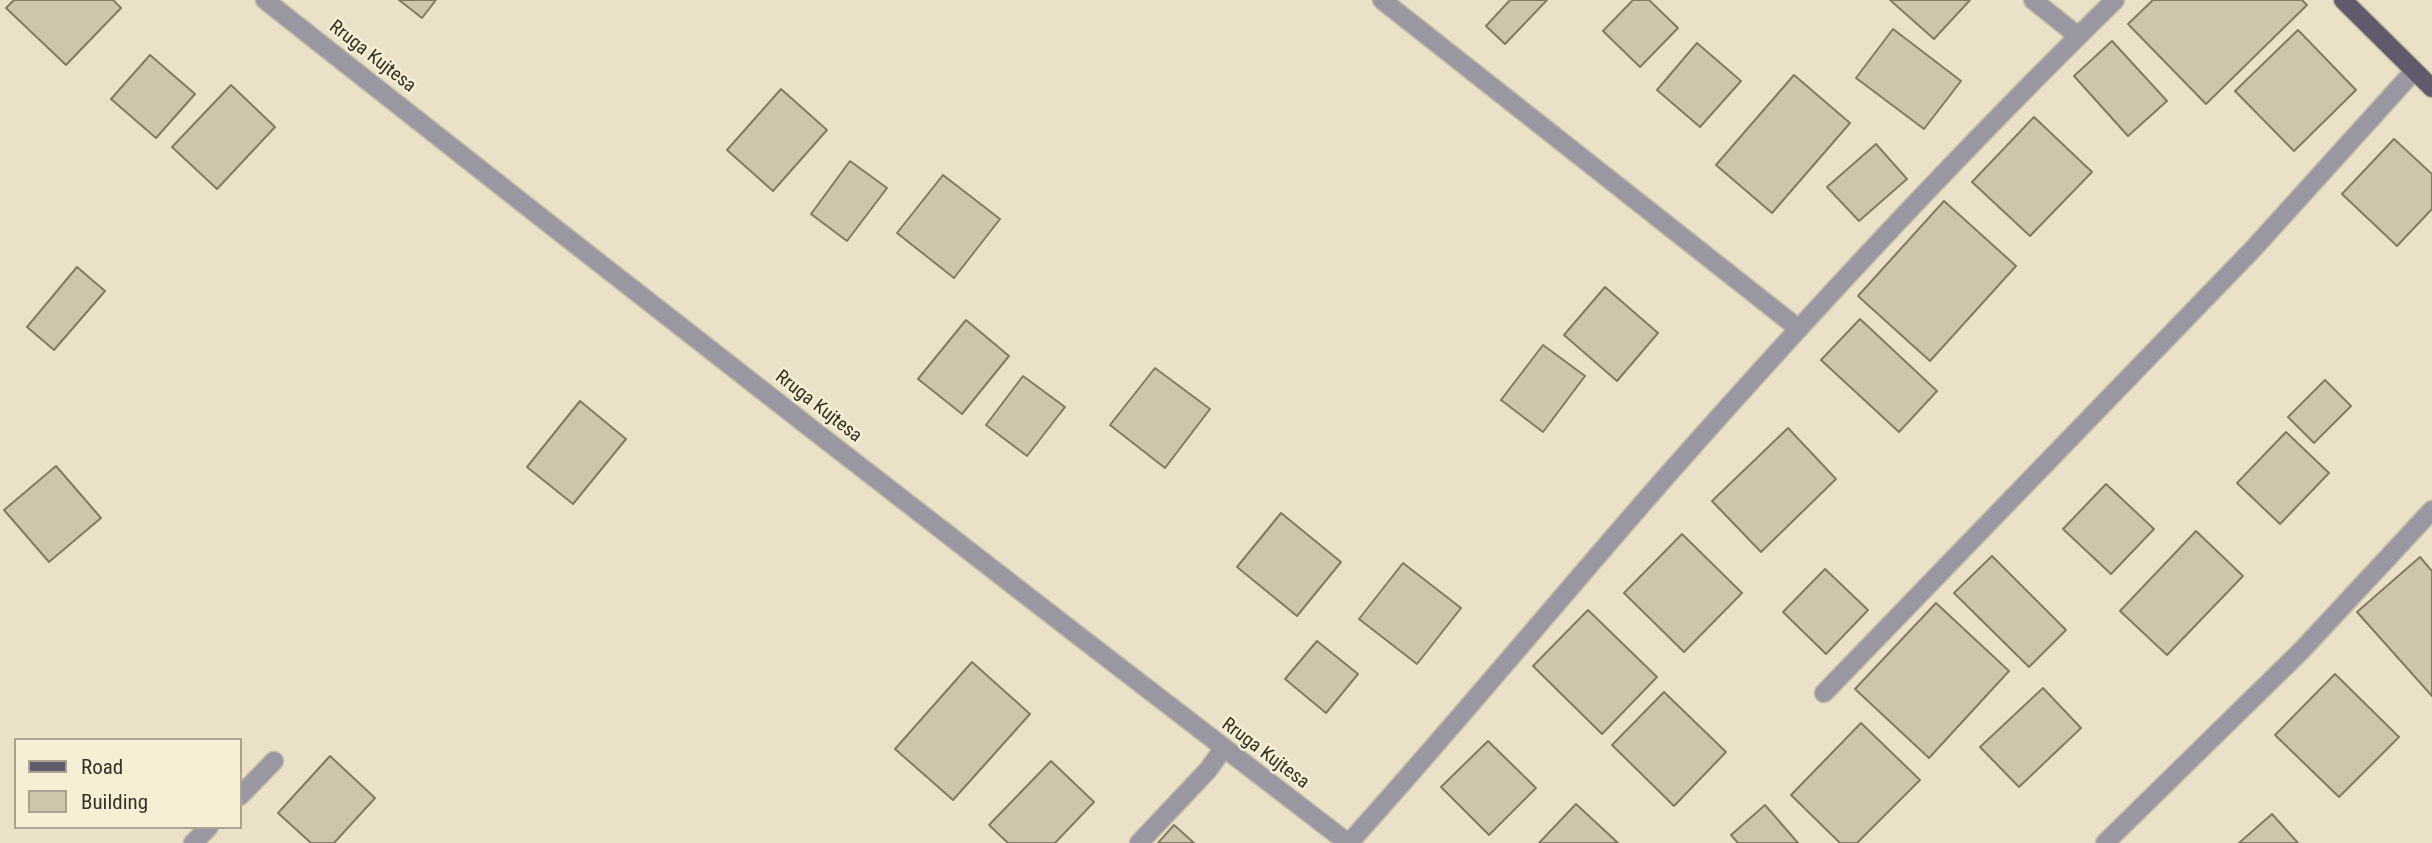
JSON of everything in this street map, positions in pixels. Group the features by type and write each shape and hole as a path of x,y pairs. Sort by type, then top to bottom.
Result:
{"main road":[{"path":"2352,3 2432,88"}],"street":[{"name":"Rruga Kujtesa","path":"265,0 1223,750 1348,843"},
{"path":"1382,0 1800,329"},
{"path":"2033,0 2077,36"},
{"path":"1348,843 1671,471 1800,329 2029,85 2115,0"},
{"path":"1824,693 2255,248 2414,71"},
{"path":"2105,843 2302,650 2432,510"},
{"path":"1139,843 1208,770 1223,750"},
{"path":"242,794 274,761"},
{"path":"193,843 207,829"}],"building":[{"path":"14,0 113,0 121,8 66,65 6,8"},
{"path":"399,0 436,0 422,18"},
{"path":"1510,0 1547,0 1505,44 1486,26"},
{"path":"1633,0 1649,0 1678,28 1640,67 1603,31"},
{"path":"1890,0 1970,0 1934,39"},
{"path":"2153,0 2302,0 2307,5 2206,104 2128,24"},
{"path":"1893,29 1961,81 1924,129 1856,78"},
{"path":"2298,30 2356,90 2294,151 2235,91"},
{"path":"2112,41 2167,101 2128,136 2074,76"},
{"path":"1697,43 1741,81 1700,127 1657,90"},
{"path":"150,55 195,94 156,138 111,99"},
{"path":"1794,75 1850,123 1772,213 1716,165"},
{"path":"231,85 275,127 217,189 172,147"},
{"path":"781,89 827,130 773,191 727,150"},
{"path":"2034,117 2092,172 2030,236 1972,182"},
{"path":"2394,139 2432,174 2432,209 2397,246 2342,194"},
{"path":"1876,144 1907,179 1859,221 1827,187"},
{"path":"850,161 887,188 847,241 811,214"},
{"path":"943,175 1000,219 954,278 897,233"},
{"path":"1944,201 2016,266 1930,361 1858,296"},
{"path":"77,267 105,291 54,350 27,327"},
{"path":"1605,287 1658,333 1617,381 1564,335"},
{"path":"1860,319 1937,391 1899,432 1821,360"},
{"path":"966,320 1009,356 962,414 918,379"},
{"path":"1543,345 1585,376 1543,432 1501,400"},
{"path":"1155,368 1210,409 1165,468 1110,425"},
{"path":"1023,376 1065,407 1027,456 986,425"},
{"path":"2325,380 2351,406 2314,443 2288,417"},
{"path":"580,401 626,439 573,504 527,467"},
{"path":"1788,428 1836,479 1761,552 1712,501"},
{"path":"2286,432 2329,473 2280,524 2237,483"},
{"path":"56,466 101,518 49,562 4,510"},
{"path":"2106,484 2154,529 2111,574 2063,529"},
{"path":"1281,513 1341,562 1297,616 1237,567"},
{"path":"2196,531 2243,576 2167,655 2120,611"},
{"path":"1682,534 1742,593 1684,652 1624,593"},
{"path":"1992,556 2066,630 2029,667 1954,593"},
{"path":"2420,557 2432,571 2432,696 2357,612"},
{"path":"1403,563 1461,608 1417,664 1359,619"},
{"path":"1825,569 1868,610 1826,654 1783,612"},
{"path":"1936,603 2009,671 1929,758 1855,689"},
{"path":"1588,610 1657,677 1602,734 1533,666"},
{"path":"1317,641 1358,674 1326,713 1285,679"},
{"path":"972,662 1030,714 953,800 895,749"},
{"path":"2335,674 2399,737 2339,797 2275,735"},
{"path":"2043,688 2081,728 2019,787 1980,747"},
{"path":"1664,692 1726,752 1674,806 1612,745"},
{"path":"1861,723 1920,780 1857,843 1840,843 1791,795"},
{"path":"1488,741 1536,788 1489,835 1441,787"},
{"path":"330,756 375,798 334,843 311,843 278,813"},
{"path":"1051,761 1094,802 1055,843 1008,843 989,825"},
{"path":"1576,804 1618,843 1539,843"},
{"path":"1765,805 1798,843 1738,843 1731,835"},
{"path":"2272,814 2298,843 2239,843"},
{"path":"1174,825 1194,843 1158,843"}]}
